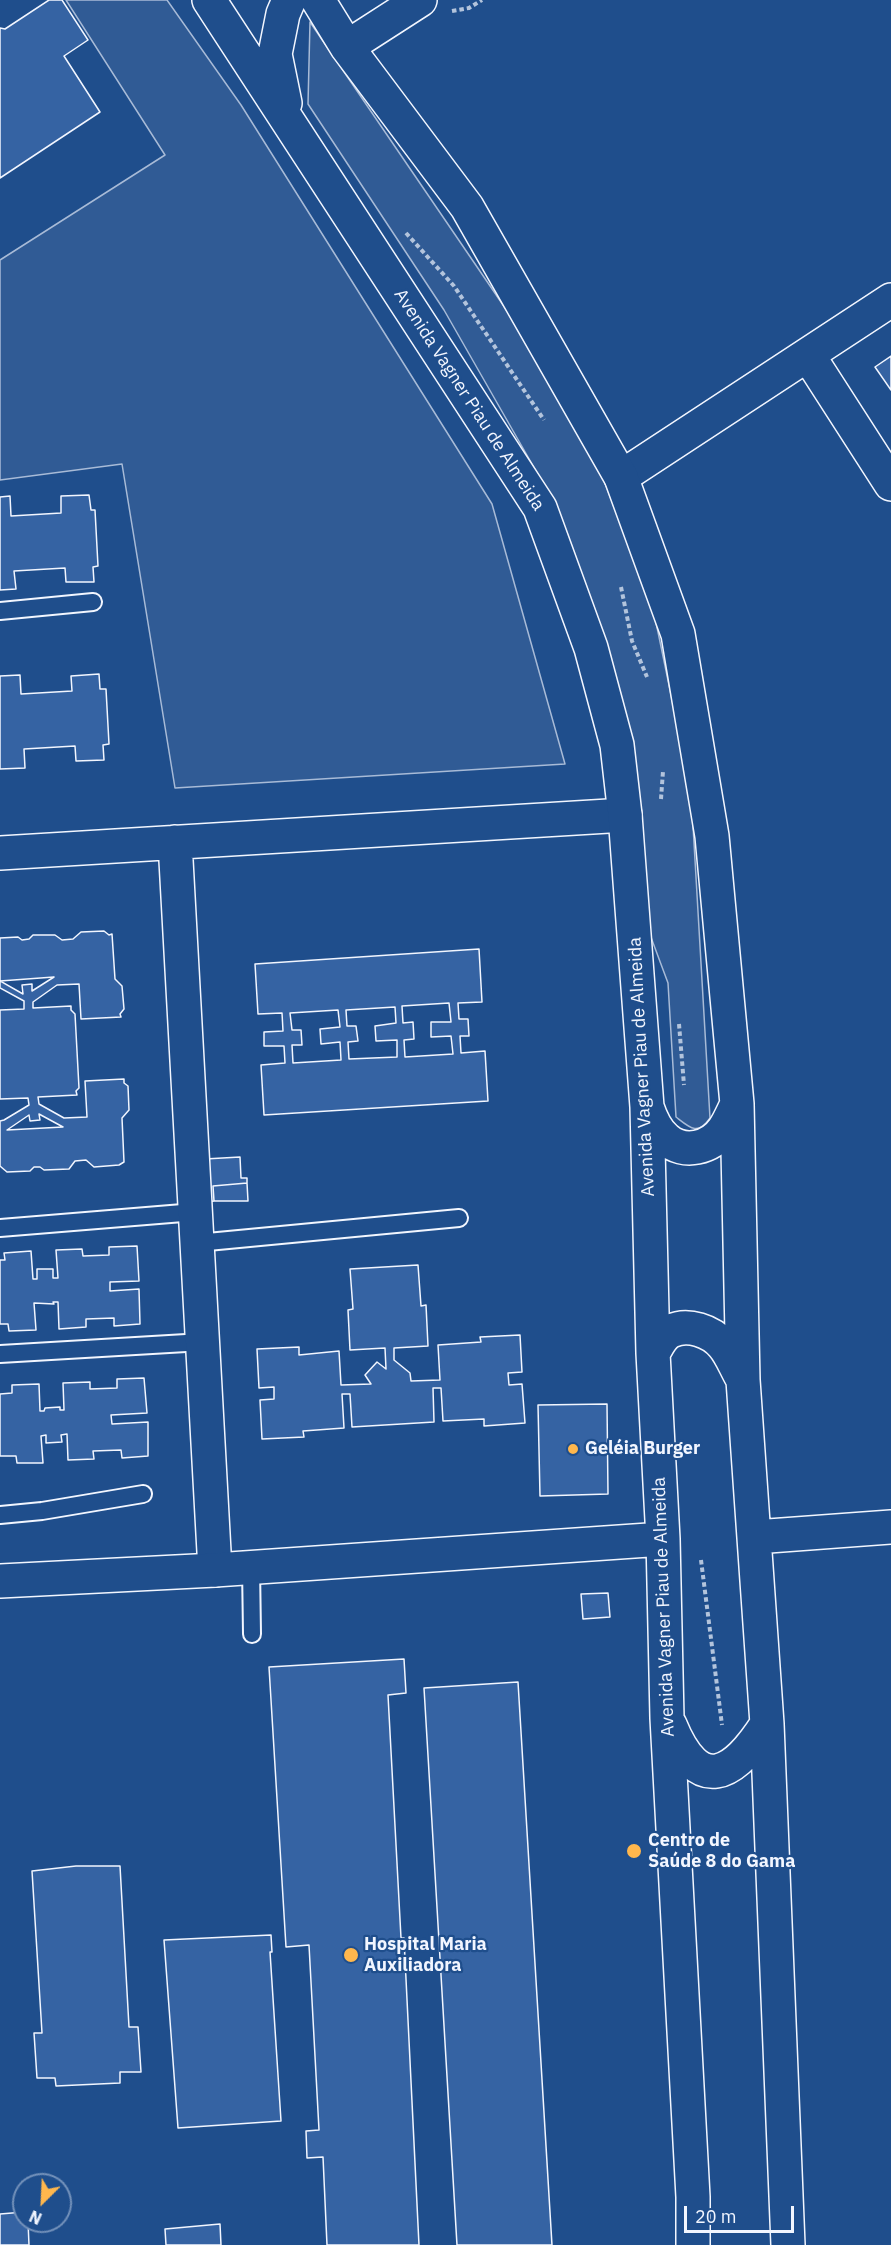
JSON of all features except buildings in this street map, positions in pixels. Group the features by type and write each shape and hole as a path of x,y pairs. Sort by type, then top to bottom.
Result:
{"main road":[{"name":"Avenida Vagner Piau de Almeida","path":"208,0 540,508 594,659 617,745 625,815 647,1107 653,1353 663,1539 667,1718 693,2197 693,2245"},
{"path":"289,0 283,14 275,54 289,121"},
{"path":"318,0 347,47 467,207 621,477 678,634 712,836 736,1104 743,1380 767,1724 788,2245"},
{"path":"347,47 420,0"},
{"path":"621,477 891,300"},
{"path":"808,355 891,484"},
{"path":"0,853 625,815"},
{"path":"175,842 215,1570"},
{"path":"647,1107 652,1122 666,1140 686,1149 707,1145 724,1130 736,1104"},
{"path":"653,1353 660,1340 671,1331 688,1328 708,1332 723,1345 743,1380"},
{"path":"755,1537 891,1527"},
{"path":"0,1581 215,1570 663,1539"},
{"path":"667,1718 679,1747 688,1759 702,1769 712,1770 728,1769 737,1762 751,1749 767,1724"}],"lane":[{"path":"0,611 93,602"},
{"path":"0,1228 196,1228 459,1218"},
{"path":"0,1354 203,1342"},
{"path":"0,1515 42,1511 143,1494"},
{"path":"251,1567 252,1634"}],"shaded area":[{"path":"66,0 167,0 241,105 492,504 565,764 175,788 122,464 0,480 0,260 165,155"},
{"path":"310,22 516,324 598,465 653,608 691,791 710,1118 702,1127 690,1127 676,1117 668,983 649,932 556,506 444,310 308,104"}],"place":[{"name":"Geléia Burger","path":"573,1449"},
{"name":"Centro de Saúde 8 do Gama","path":"634,1851"},
{"name":"Hospital Maria Auxiliadora","path":"351,1955"}]}
